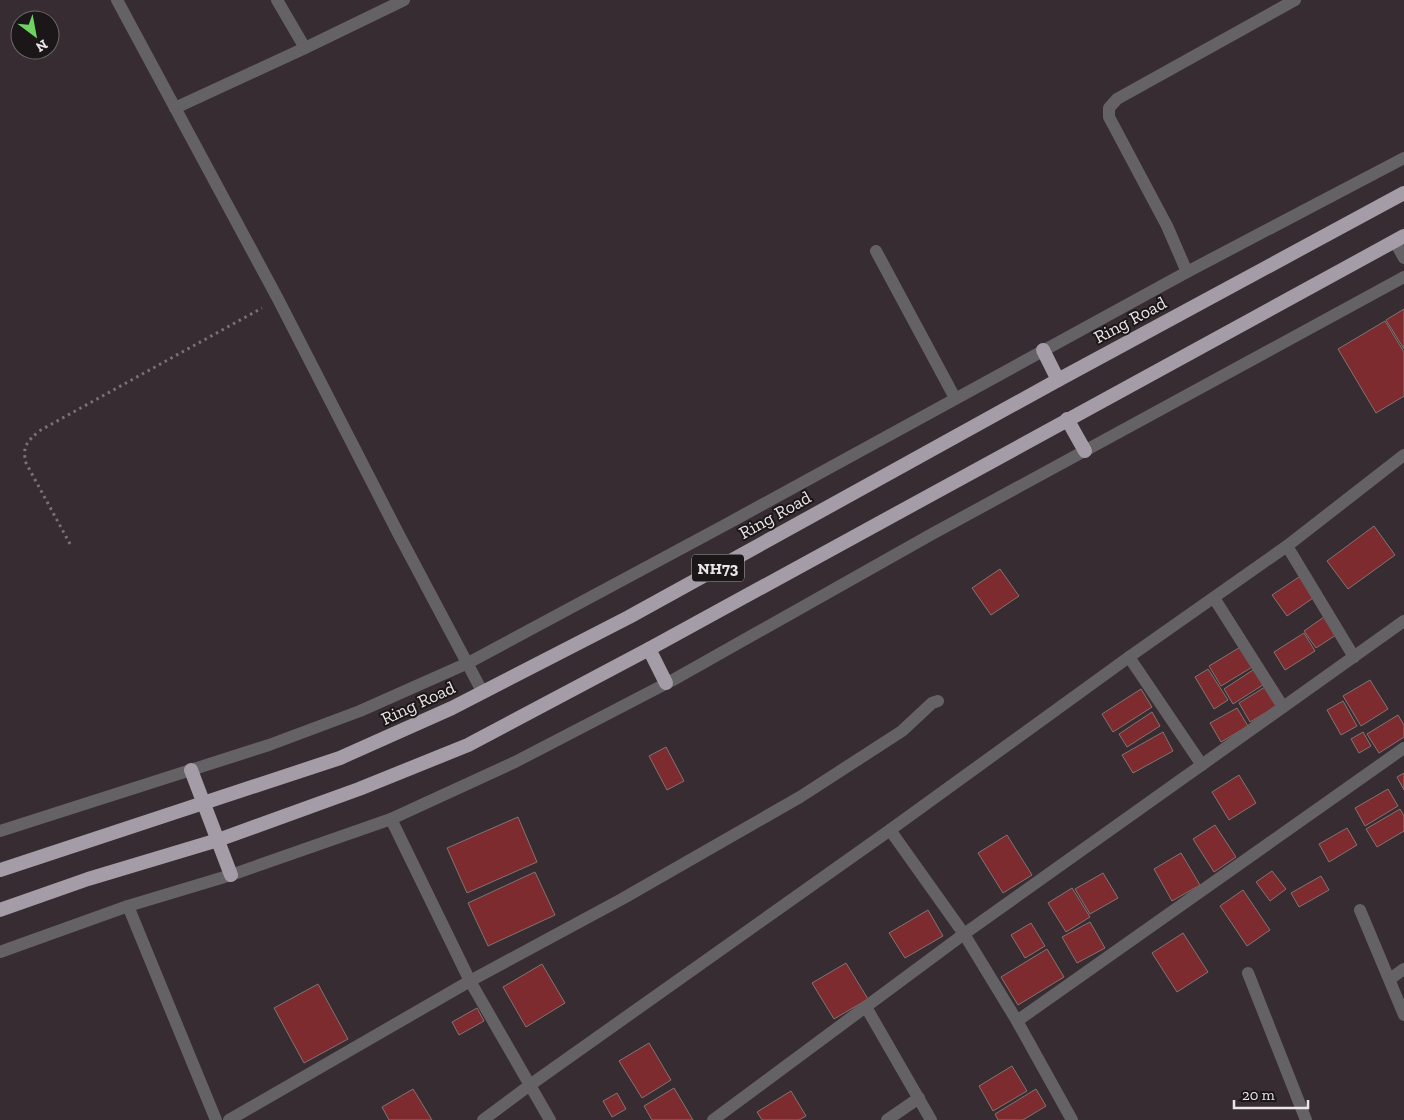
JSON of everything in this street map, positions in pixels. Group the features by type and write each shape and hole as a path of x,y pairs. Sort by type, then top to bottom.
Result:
{"highway":[{"name":"Ring Road","path":"0,870 89,839 204,804 340,758 483,693 629,617 1058,380 1404,193"},
{"name":"NH73","path":"0,910 88,879 218,840 359,790 468,745 649,649 1399,239"},
{"path":"1043,350 1058,380"},
{"path":"1067,419 1085,450"},
{"path":"649,649 666,684"},
{"path":"191,770 231,875"}],"street":[{"path":"117,0 278,299 483,693"},
{"path":"277,0 306,48"},
{"path":"175,108 306,48 404,0"},
{"path":"1187,272 1166,226 1109,118 1109,108 1117,99 1295,0"},
{"path":"0,831 269,745 360,711 468,663 717,530 1187,272 1404,158"},
{"path":"1399,239 1404,258"},
{"path":"876,252 955,398"},
{"path":"0,952 128,906 231,875 391,819 514,762 666,684 924,538 1404,277"},
{"path":"483,1120 1129,657 1288,546 1404,455"},
{"path":"1288,546 1354,657"},
{"path":"1214,598 1283,707"},
{"path":"713,1120 964,934 1404,621"},
{"path":"1129,657 1202,765"},
{"path":"229,1120 470,981 622,899 800,797 902,731 932,703 938,701"},
{"path":"1017,1020 1404,748"},
{"path":"391,819 470,981 550,1120"},
{"path":"890,830 964,934 1017,1020 1072,1120"},
{"path":"128,906 216,1120"},
{"path":"1360,910 1404,1015"},
{"path":"1390,978 1404,969"},
{"path":"1248,973 1306,1120"},
{"path":"866,1007 931,1120"},
{"path":"887,1120 919,1098"}],"path":[{"path":"70,544 26,464 23,452 28,442 39,431 278,299"}],"building":[{"path":"1404,309 1404,349 1386,320"},
{"path":"1385,321 1404,352 1404,396 1376,413 1338,349"},
{"path":"1374,526 1395,555 1348,589 1327,561"},
{"path":"1000,569 1019,596 991,615 972,588"},
{"path":"1302,575 1316,596 1287,616 1272,595"},
{"path":"1324,617 1336,635 1316,648 1304,631"},
{"path":"1304,633 1315,651 1285,670 1274,652"},
{"path":"1242,646 1254,666 1221,686 1209,666"},
{"path":"1256,668 1266,683 1233,704 1224,689"},
{"path":"1208,669 1228,700 1214,709 1195,677"},
{"path":"1370,680 1388,709 1361,726 1343,696"},
{"path":"1265,687 1277,706 1250,722 1239,703"},
{"path":"1141,689 1152,707 1113,732 1102,714"},
{"path":"1343,701 1357,726 1341,735 1327,710"},
{"path":"1237,708 1248,726 1221,742 1210,723"},
{"path":"1152,712 1160,726 1127,747 1119,734"},
{"path":"1398,715 1404,725 1404,737 1379,753 1367,734"},
{"path":"1163,732 1173,751 1133,773 1122,755"},
{"path":"1363,732 1371,746 1359,753 1351,739"},
{"path":"666,747 684,781 667,790 649,756"},
{"path":"1404,773 1404,790 1397,777"},
{"path":"1239,775 1256,803 1229,820 1212,792"},
{"path":"1388,789 1398,806 1365,826 1355,808"},
{"path":"1400,809 1404,816 1404,831 1377,847 1366,829"},
{"path":"518,817 537,862 467,893 447,848"},
{"path":"1215,825 1236,857 1214,872 1193,839"},
{"path":"1347,828 1357,845 1329,862 1319,844"},
{"path":"1007,835 1032,875 1003,893 978,853"},
{"path":"1181,853 1200,885 1172,901 1154,869"},
{"path":"1272,871 1286,889 1270,901 1256,882"},
{"path":"535,872 555,915 488,946 468,903"},
{"path":"1103,873 1118,898 1090,914 1075,889"},
{"path":"1321,876 1329,890 1299,907 1291,893"},
{"path":"1072,888 1090,917 1066,932 1048,903"},
{"path":"1243,890 1270,930 1247,946 1220,906"},
{"path":"928,910 943,936 905,958 889,933"},
{"path":"1090,922 1105,948 1077,963 1062,937"},
{"path":"1031,923 1045,946 1025,958 1011,935"},
{"path":"1183,933 1208,972 1177,992 1152,953"},
{"path":"1047,949 1064,977 1018,1005 1001,977"},
{"path":"846,963 868,999 834,1019 812,983"},
{"path":"542,964 565,1003 526,1027 503,987"},
{"path":"318,984 348,1039 304,1063 274,1008"},
{"path":"477,1008 484,1021 459,1035 452,1022"},
{"path":"649,1043 671,1080 642,1098 619,1061"},
{"path":"1012,1066 1027,1091 993,1111 979,1086"},
{"path":"674,1088 693,1120 652,1120 644,1106"},
{"path":"413,1089 432,1120 389,1120 382,1107"},
{"path":"1036,1089 1046,1106 1023,1120 998,1120 995,1114"},
{"path":"791,1091 806,1116 799,1120 762,1120 757,1112"},
{"path":"617,1093 626,1109 612,1117 603,1101"}]}
